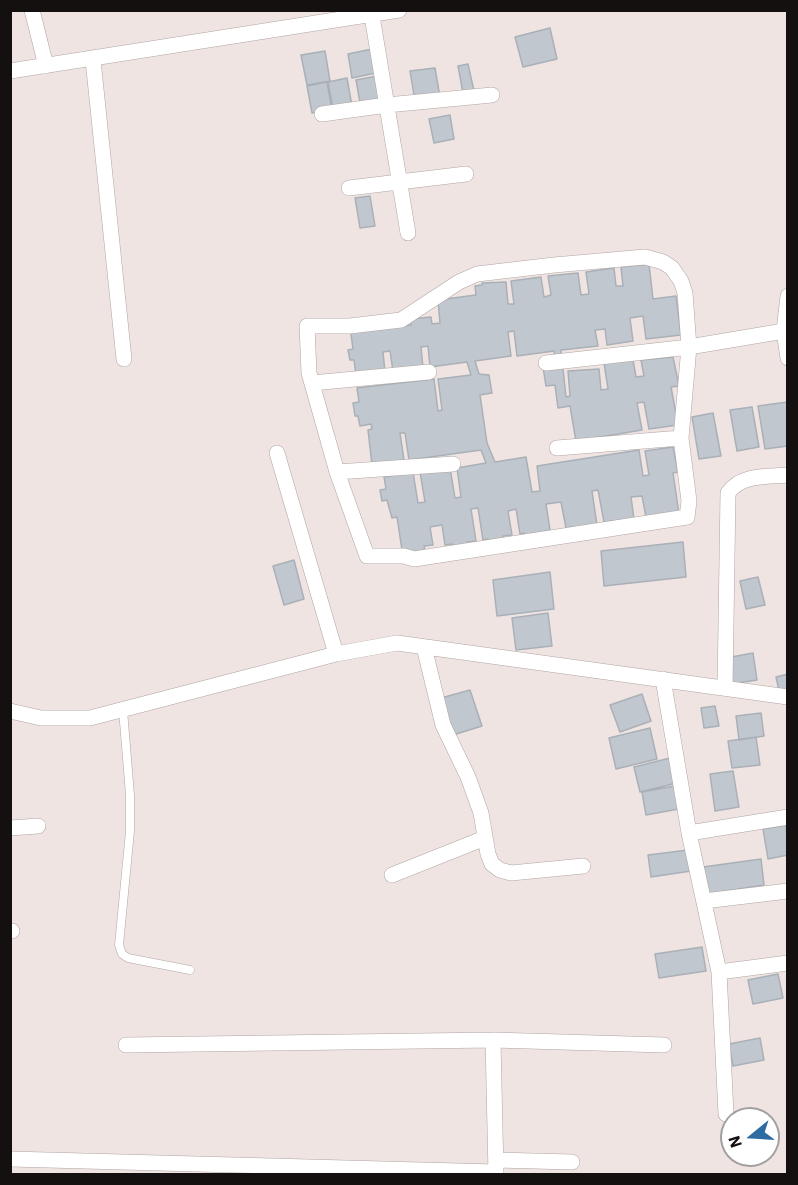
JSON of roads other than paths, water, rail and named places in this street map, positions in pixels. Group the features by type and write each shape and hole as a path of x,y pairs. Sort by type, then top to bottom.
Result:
{"street":[{"path":"33,10 45,66"},
{"path":"10,71 93,60 399,10"},
{"path":"372,13 408,233"},
{"path":"93,60 124,359"},
{"path":"322,114 492,95"},
{"path":"349,188 466,174"},
{"path":"645,258 663,262 672,268 681,281 685,293 688,347 681,438 689,506 685,518 414,559 404,556 367,556 338,472 309,373 306,326 350,326 401,320 459,282 477,274 645,258"},
{"path":"788,296 784,332 788,357"},
{"path":"546,363 688,347 784,332"},
{"path":"312,383 429,372"},
{"path":"557,448 681,438"},
{"path":"277,453 336,654"},
{"path":"338,472 453,464"},
{"path":"725,688 728,493 740,480 788,475"},
{"path":"10,711 40,718 90,718 336,654 397,643 788,697"},
{"path":"424,647 443,725 468,777 481,813 488,854 492,864 500,870 511,873 583,866"},
{"path":"663,679 689,833 719,972 726,1107"},
{"path":"689,833 788,817"},
{"path":"10,828 38,826"},
{"path":"392,875 485,838"},
{"path":"704,901 788,891"},
{"path":"719,972 788,963"},
{"path":"126,1044 492,1040 664,1045"},
{"path":"492,1040 496,1169"},
{"path":"10,1159 496,1169 572,1162"}],"lane":[{"path":"123,710 130,795 130,831 119,945 122,954 128,958 190,970"}]}
